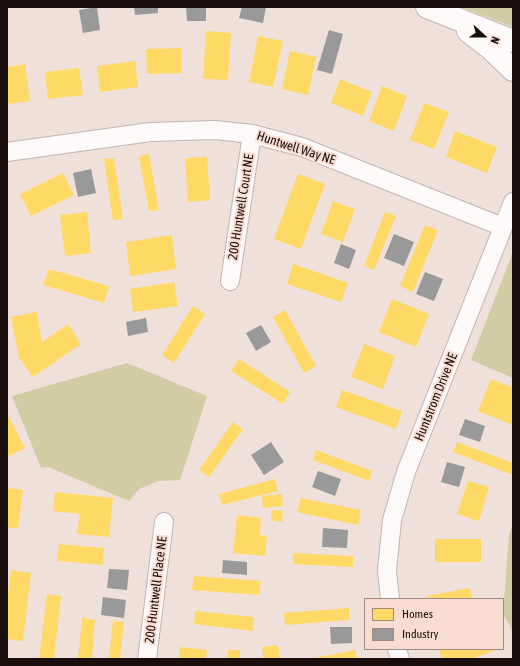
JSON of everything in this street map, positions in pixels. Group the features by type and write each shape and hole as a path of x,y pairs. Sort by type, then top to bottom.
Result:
{"main road":[{"path":"436,10 513,41"},
{"path":"436,10 490,48 513,70"}],"street":[{"name":"Huntwell Way NE","path":"7,152 150,132 215,130 252,134 302,147 503,227"},
{"name":"200 Huntwell Court NE","path":"230,281 252,134"},
{"name":"Huntstrom Drive NE","path":"390,598 387,571 392,520 406,472 513,202"},
{"name":"200 Huntwell Place NE","path":"147,659 164,522"}],"shaded area":[{"path":"461,7 513,7 513,27"},
{"path":"513,252 513,378 471,360"},
{"path":"127,363 207,396 180,480 159,481 139,489 129,501 48,467 41,468 12,396"},
{"path":"513,523 513,631 504,616 509,535"}],"building: Homes":[{"path":"206,31 231,33 228,80 203,79"},
{"path":"258,36 283,41 273,87 249,82"},
{"path":"181,48 182,73 147,74 146,49"},
{"path":"290,51 316,57 308,95 282,89"},
{"path":"135,61 138,87 100,92 97,66"},
{"path":"25,64 30,101 7,104 7,67"},
{"path":"79,68 83,95 48,99 45,72"},
{"path":"340,79 372,92 363,116 331,103"},
{"path":"382,86 407,96 394,131 369,121"},
{"path":"424,103 449,112 434,149 410,140"},
{"path":"455,131 497,147 487,173 446,157"},
{"path":"149,154 159,210 149,211 139,156"},
{"path":"207,157 210,200 188,202 185,158"},
{"path":"114,158 123,219 113,220 104,159"},
{"path":"63,173 74,195 31,216 20,194"},
{"path":"298,174 325,184 301,249 274,239"},
{"path":"333,201 355,209 343,242 321,234"},
{"path":"87,212 91,253 65,256 60,215"},
{"path":"385,212 396,216 374,270 364,266"},
{"path":"425,225 438,230 413,292 400,286"},
{"path":"172,235 176,269 130,276 126,242"},
{"path":"293,264 348,283 341,302 287,284"},
{"path":"49,269 109,286 104,303 43,285"},
{"path":"174,282 178,306 133,312 130,289"},
{"path":"392,299 429,314 416,347 379,332"},
{"path":"193,306 205,314 174,363 162,355"},
{"path":"285,310 316,366 304,373 273,317"},
{"path":"37,312 42,342 68,324 81,344 33,377 19,358 11,317"},
{"path":"364,344 395,356 383,389 351,377"},
{"path":"239,359 290,392 283,404 231,371"},
{"path":"491,379 513,388 513,425 478,411"},
{"path":"342,390 402,411 396,429 336,407"},
{"path":"9,417 25,448 7,457 7,418"},
{"path":"233,422 243,429 209,477 199,470"},
{"path":"457,442 513,463 513,475 453,452"},
{"path":"316,450 372,471 369,481 313,460"},
{"path":"275,479 278,491 222,505 219,494"},
{"path":"468,481 489,487 479,521 457,514"},
{"path":"7,488 23,490 18,529 7,527"},
{"path":"55,492 113,498 109,537 77,534 80,514 53,511"},
{"path":"282,494 283,506 263,508 262,496"},
{"path":"301,498 361,510 358,525 297,512"},
{"path":"272,510 283,511 282,522 271,520"},
{"path":"237,515 261,518 260,535 267,536 265,556 233,553"},
{"path":"435,539 481,539 481,562 435,562"},
{"path":"59,544 104,548 103,565 57,561"},
{"path":"293,553 353,556 353,567 293,564"},
{"path":"11,570 31,573 23,641 7,639 7,601"},
{"path":"194,576 261,581 259,595 192,590"},
{"path":"470,588 472,598 427,598 427,596"},
{"path":"47,594 61,596 54,659 39,659"},
{"path":"349,608 349,620 285,625 284,613"},
{"path":"195,611 254,617 253,631 194,624"},
{"path":"82,618 95,620 92,659 78,659"},
{"path":"113,621 124,622 120,659 109,659"},
{"path":"278,645 280,659 264,659 262,647"},
{"path":"180,647 207,650 206,659 179,659"},
{"path":"228,650 240,650 240,659 227,659"},
{"path":"355,650 357,659 314,659 314,658"},
{"path":"439,650 494,651 471,659 442,659"}],"building: Industry":[{"path":"97,7 100,30 83,33 79,10"},
{"path":"134,7 158,7 158,13 135,15"},
{"path":"186,7 206,7 206,21 187,21"},
{"path":"242,7 266,7 263,23 239,18"},
{"path":"329,30 343,34 332,74 317,70"},
{"path":"91,169 96,193 78,197 73,173"},
{"path":"394,234 414,242 404,266 384,258"},
{"path":"341,244 356,250 349,269 334,263"},
{"path":"425,272 443,279 434,301 416,294"},
{"path":"146,318 148,332 128,336 126,322"},
{"path":"261,325 271,342 256,351 246,333"},
{"path":"465,419 485,426 480,442 459,435"},
{"path":"271,442 284,462 264,475 251,455"},
{"path":"447,462 465,467 459,487 441,482"},
{"path":"318,471 341,479 335,496 312,487"},
{"path":"323,528 348,530 347,548 322,547"},
{"path":"223,560 247,562 247,575 222,573"},
{"path":"109,569 129,570 127,590 107,588"},
{"path":"103,597 126,600 124,618 101,615"},
{"path":"330,627 352,627 352,643 331,644"}]}
